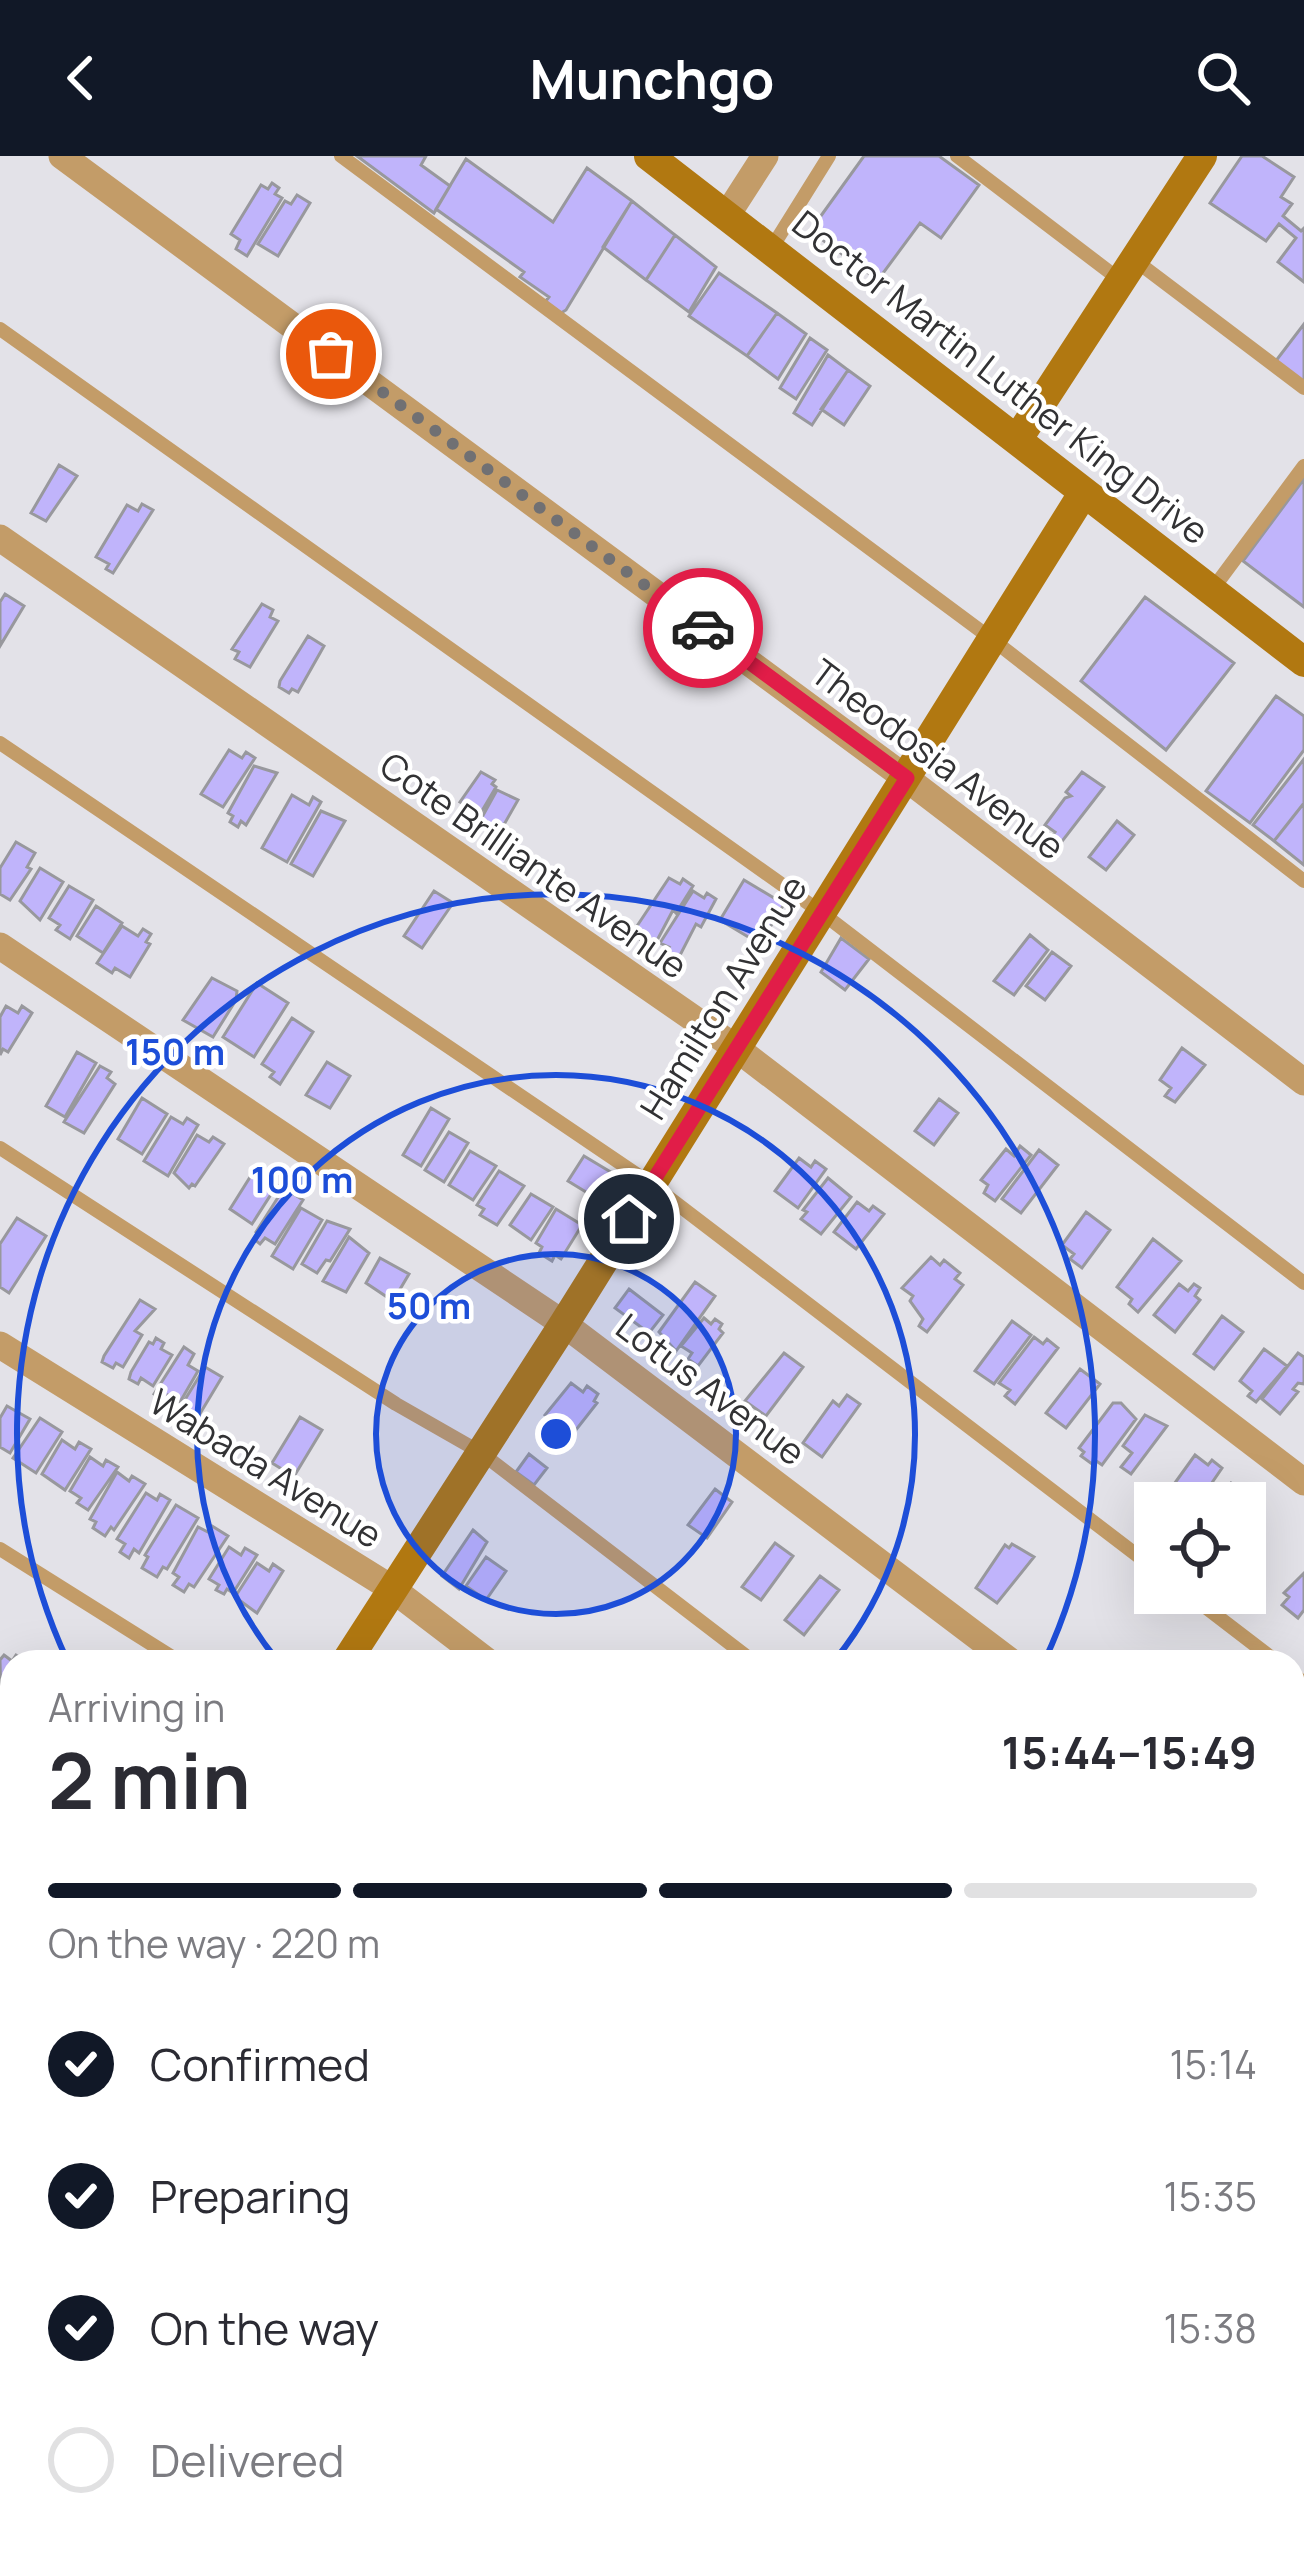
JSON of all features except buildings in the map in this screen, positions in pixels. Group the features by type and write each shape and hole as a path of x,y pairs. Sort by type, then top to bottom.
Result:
{"street":[{"name":"Theodosia Avenue","path":"62,156 907,778 1304,1082"},
{"name":"Doctor Martin Luther King Drive","path":"649,156 1304,662"},
{"path":"727,215 764,156"},
{"path":"1017,440 1202,156"},
{"name":"Hamilton Avenue","path":"353,1650 564,1324 1084,492"},
{"name":"Cote Brilliante Avenue","path":"0,538 736,1048 1304,1482"},
{"name":"Lotus Avenue","path":"0,946 564,1324 995,1650"},
{"name":"Wabada Avenue","path":"0,1345 392,1588 472,1650"}],"lane":[{"path":"341,156 993,640 1304,881"},
{"path":"772,249 829,156"},
{"path":"967,159 1304,388"},
{"path":"0,329 822,913 1304,1283"},
{"path":"1212,590 1304,466"},
{"path":"0,743 651,1184 1134,1553"},
{"path":"0,1148 396,1404 480,1452 738,1650"},
{"path":"0,1549 161,1650"},
{"path":"1214,1614 1261,1650"}],"way so far":[{"path":"331,354 703,628"}],"route":[{"path":"629,1219 907,778 703,628"}]}
